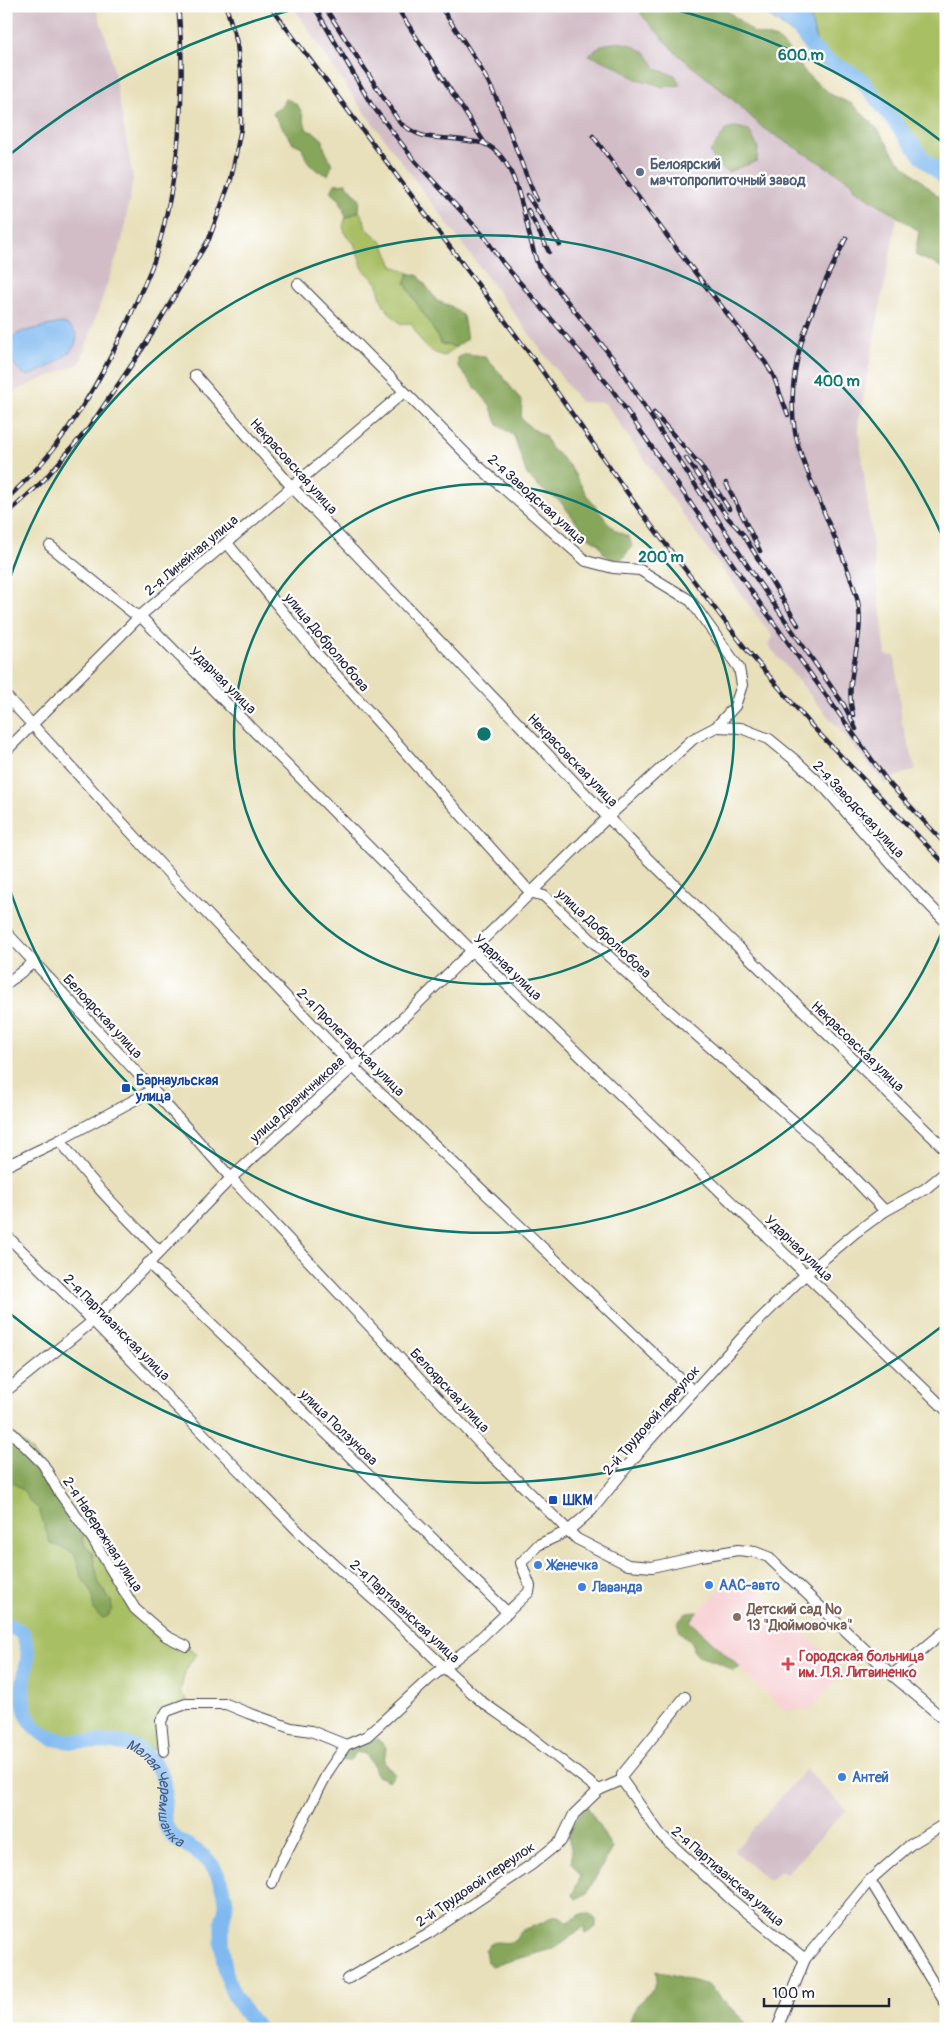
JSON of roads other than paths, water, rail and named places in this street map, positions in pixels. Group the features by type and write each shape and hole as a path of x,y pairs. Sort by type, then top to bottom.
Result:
{"street":[{"name":"2-я Заводская улица","path":"298,284 477,465 586,561 613,568 640,570 691,600 739,668 742,685 735,706 716,727"},
{"name":"Некрасовская улица","path":"195,375 292,486 644,856 773,984 946,1150"},
{"name":"2-я Линейная улица","path":"6,751 140,616 404,392"},
{"name":"улица Добролюбова","path":"227,543 313,649 530,892 544,896 643,988 828,1152 885,1210"},
{"name":"Ударная улица","path":"50,546 140,616 472,951 946,1410"},
{"name":"2-я Пролетарская улица","path":"6,696 34,724 173,878 353,1067 693,1392"},
{"name":"2-я Заводская улица","path":"716,727 741,728 769,739 825,788 907,882 946,922"},
{"name":"улица Драничникова","path":"6,1390 93,1321 231,1178 353,1067 608,817 693,739 716,727"},
{"name":"Белоярская улица","path":"6,932 153,1090 231,1178 484,1448 568,1531 592,1548 628,1565 652,1567 738,1550 755,1552 768,1557 892,1675 946,1721"},
{"path":"6,984 34,962"},
{"path":"6,1166 60,1140 153,1090"},
{"path":"60,1140 102,1193 159,1251"},
{"name":"2-й Трудовой переулок","path":"346,1745 367,1736 429,1679 445,1668 508,1613 529,1592 530,1586 521,1564 538,1545 568,1531 591,1511 748,1331 806,1274 885,1210 925,1189 946,1172"},
{"name":"2-я Партизанская улица","path":"6,1236 93,1321 304,1537 482,1702 522,1730 599,1790"},
{"name":"улица Ползунова","path":"148,1263 332,1438 508,1613"},
{"name":"2-я Набережная улица","path":"6,1427 43,1464 55,1486 92,1538 135,1609 166,1636 186,1646"},
{"path":"892,1675 946,1630"},
{"path":"599,1790 622,1780 622,1775 685,1697"},
{"path":"164,1751 161,1721 167,1711 186,1704 226,1704 291,1728 311,1731 346,1745 329,1770 272,1883"},
{"name":"2-я Партизанская улица","path":"622,1780 660,1834 733,1901 805,1958"},
{"name":"2-й Трудовой переулок","path":"347,1979 429,1933 532,1865 561,1841 574,1814 599,1790"},
{"path":"777,2029 805,1958 870,1880 910,1845 946,1823"},
{"path":"870,1880 946,2004"}],"water":[{"path":"755,6 808,6 816,41 815,50"},
{"path":"63,323 73,330 77,338 74,346 67,354 47,368 28,376 17,368 13,363 10,348 10,342 16,334"}],"waterway":[{"path":"779,6 811,46 825,59 860,78 923,158 946,179"},
{"name":"Малая Черемшанка","path":"6,1624 23,1633 28,1655 23,1684 23,1699 27,1714 35,1727 45,1735 57,1739 113,1742 131,1745 146,1755 160,1772 165,1788 164,1817 170,1833 176,1840 197,1851 207,1859 217,1874 226,1901 222,1923 225,1969 240,2006 260,2029"}],"railway":[{"path":"6,500 45,459 63,436 87,399 118,342 154,261 170,199 179,135 182,69 178,6"},
{"path":"6,515 43,481 88,429 145,345 209,239 231,179 241,128 241,83 237,43 226,6"},
{"path":"270,6 538,365 638,508 746,649 812,726 946,865"},
{"path":"314,6 371,104 415,161 483,235 503,263 611,388 761,605 888,782 946,845"},
{"path":"324,6 400,123 423,136 485,144 497,152 507,164 520,198 538,265 615,361 751,571 844,705 856,729"},
{"path":"396,6 486,145"},
{"path":"440,6 486,77 503,114 537,200"},
{"path":"593,136 676,248 765,362 773,375 788,415"},
{"path":"527,195 560,245"},
{"path":"528,210 549,252"},
{"path":"846,238 805,332 794,380 793,406 795,432 800,451 846,566 858,602 859,630 851,687 853,715"},
{"path":"654,413 701,466 729,509"},
{"path":"686,458 728,518 743,534 798,625"},
{"path":"726,483 760,551"}],"place":[{"name":"Белоярский мачтопропиточный завод","path":"640,172"},
{"name":"Барнаульская улица","path":"126,1088"},
{"name":"ШКМ","path":"553,1500"},
{"name":"Женечка","path":"538,1565"},
{"name":"ААС-авто","path":"709,1585"},
{"name":"Лаванда","path":"582,1587"},
{"name":"Детский сад № 13 \"Дюймовочка\"","path":"737,1617"},
{"name":"Городская больница им. Л.Я. Литвиненко","path":"788,1664"},
{"name":"Антей","path":"842,1777"}]}
